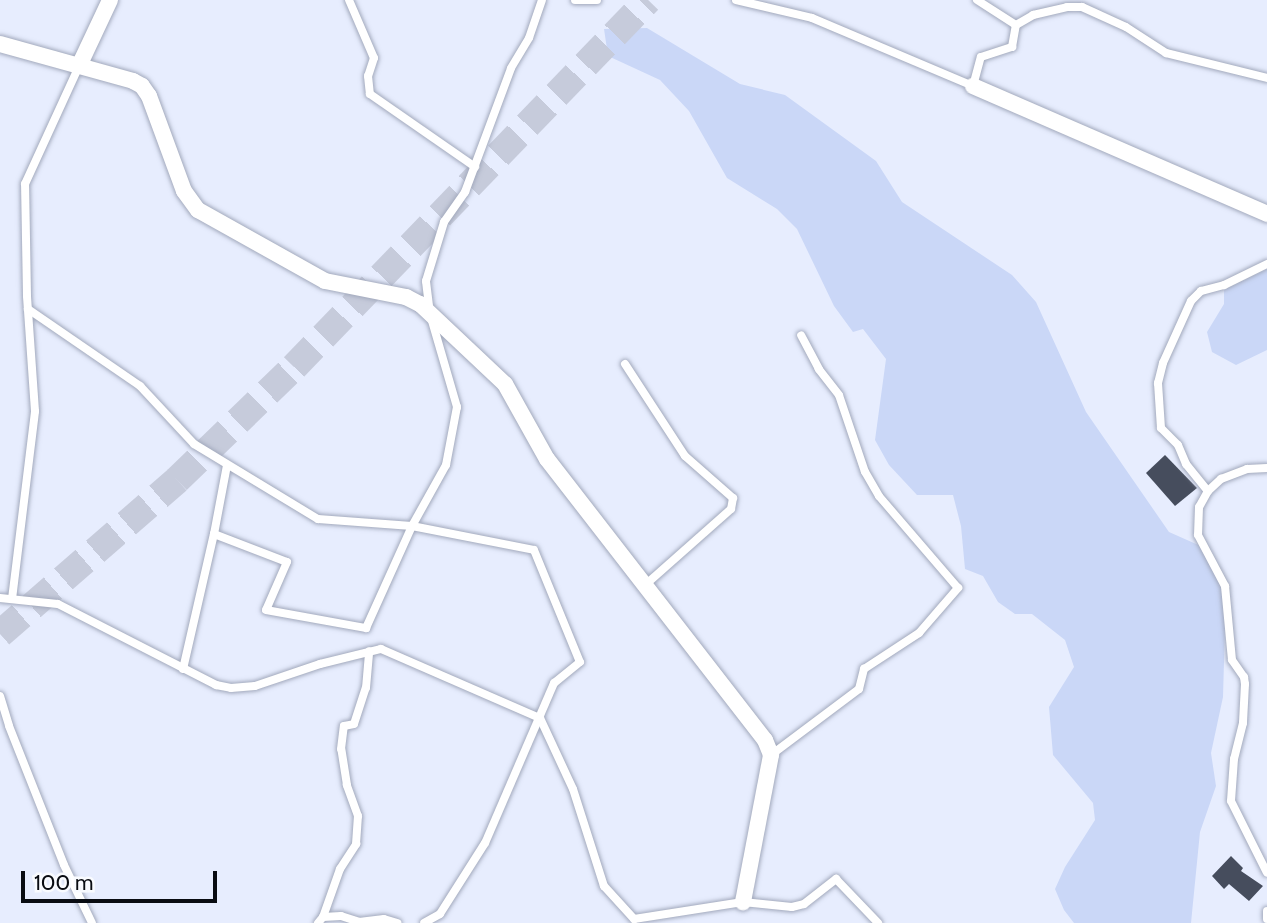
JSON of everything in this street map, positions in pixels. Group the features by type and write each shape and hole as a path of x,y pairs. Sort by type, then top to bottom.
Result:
{"street":[{"path":"79,66 110,0"},
{"path":"0,44 142,86 149,96 184,191 198,210 325,281 406,297 420,304 451,330 505,384 547,459 765,740 771,755 743,902"},
{"path":"973,86 1267,214"}],"lane":[{"path":"349,0 374,58 368,76 370,94 475,167"},
{"path":"214,534 287,562 266,610 366,628 412,527 446,465 457,407 430,314 426,281 444,222 465,192 510,68 529,38 542,0"},
{"path":"575,0 597,0"},
{"path":"736,0 812,18 973,86 981,57 1012,47 1016,25 1033,15 1068,7 1082,7 1105,16 1166,52 1267,78"},
{"path":"977,0 1016,25"},
{"path":"12,599 35,411 28,310 25,184 79,66"},
{"path":"1206,495 1158,421 1158,383 1163,363 1191,301 1201,291 1224,285 1267,264"},
{"path":"28,310 140,386 194,444 318,519 412,527 534,550 580,662 554,683 485,843 440,914 424,923"},
{"path":"771,755 859,689 864,669 919,633 958,588 878,496 865,472 839,395 819,369 801,335"},
{"path":"625,364 685,456 733,498 731,509 645,585"},
{"path":"183,668 227,465"},
{"path":"1267,468 1247,469 1221,479 1199,507 1198,535 1225,586 1232,660 1244,677 1245,684 1243,723 1234,759 1231,800 1267,873"},
{"path":"0,598 58,604 216,685 255,686 381,649 540,718 573,789 604,886 634,919 677,918 743,902 792,907 804,904 836,879 877,923"},
{"path":"320,920 340,869 356,844 358,816 347,785 341,749 344,726 355,724 366,688 369,651"},
{"path":"0,696 9,726 65,865 92,923"},
{"path":"1267,911 1267,919"},
{"path":"320,920 341,916 359,922 384,919 397,923"}],"shaded area":[{"path":"647,28 740,84 785,95 876,161 902,202 1012,275 1036,302 1086,412 1169,532 1205,548 1226,591 1223,697 1211,753 1216,786 1200,832 1191,923 1074,923 1064,910 1055,889 1065,867 1095,820 1093,803 1053,755 1049,707 1074,667 1065,640 1032,614 1015,614 998,602 983,576 965,569 961,526 953,495 917,495 889,465 875,440 886,359 863,329 853,332 834,306 797,229 777,209 727,178 689,111 660,80 608,56 604,29"},
{"path":"1267,269 1267,350 1236,365 1212,352 1207,332 1224,304 1224,290"}],"building":[{"path":"1165,455 1197,488 1175,506 1146,473"},
{"path":"1231,856 1243,868 1241,871 1263,886 1249,901 1229,884 1224,889 1212,876"}],"tunnel":[{"path":"0,634 177,480 294,367 648,0"}]}
